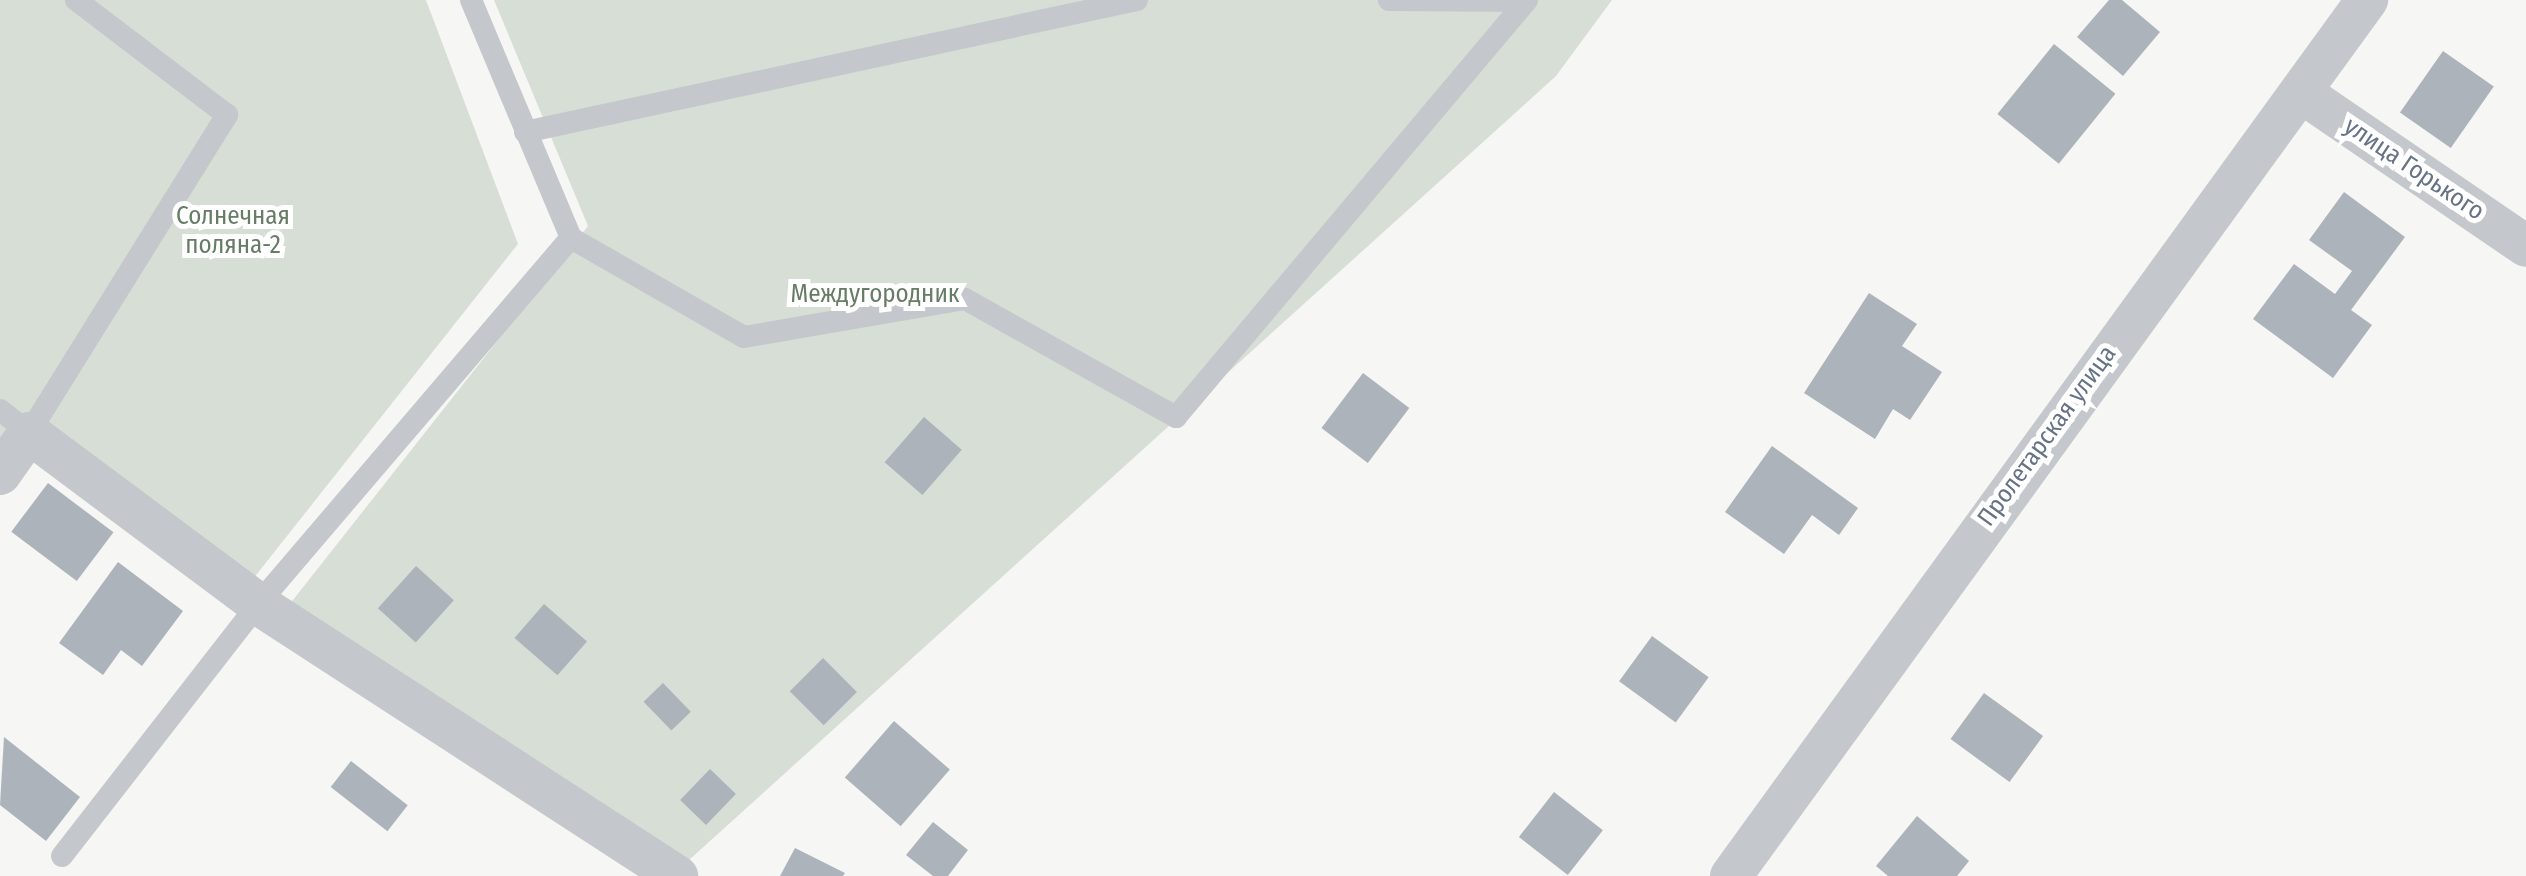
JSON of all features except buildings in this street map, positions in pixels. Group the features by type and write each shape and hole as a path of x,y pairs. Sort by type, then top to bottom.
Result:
{"street":[{"name":"Пролетарская улица","path":"1731,876 2368,0"},
{"name":"улица Горького","path":"2302,93 2526,246"},
{"path":"0,474 15,422 258,604 660,872"}],"lane":[{"path":"15,422 227,115 76,0"},
{"path":"470,0 571,238 744,338 965,299 1176,417 1527,1"},
{"path":"525,132 1137,0"},
{"path":"1390,0 1527,1"},
{"path":"62,856 258,604 571,238"}],"green space":[{"name":"Солнечная поляна-2","path":"0,0 426,0 518,244 253,579 22,416 0,445"},
{"name":"Междугородник","path":"494,0 1612,0 1556,76 689,860 289,605 588,226"}]}
